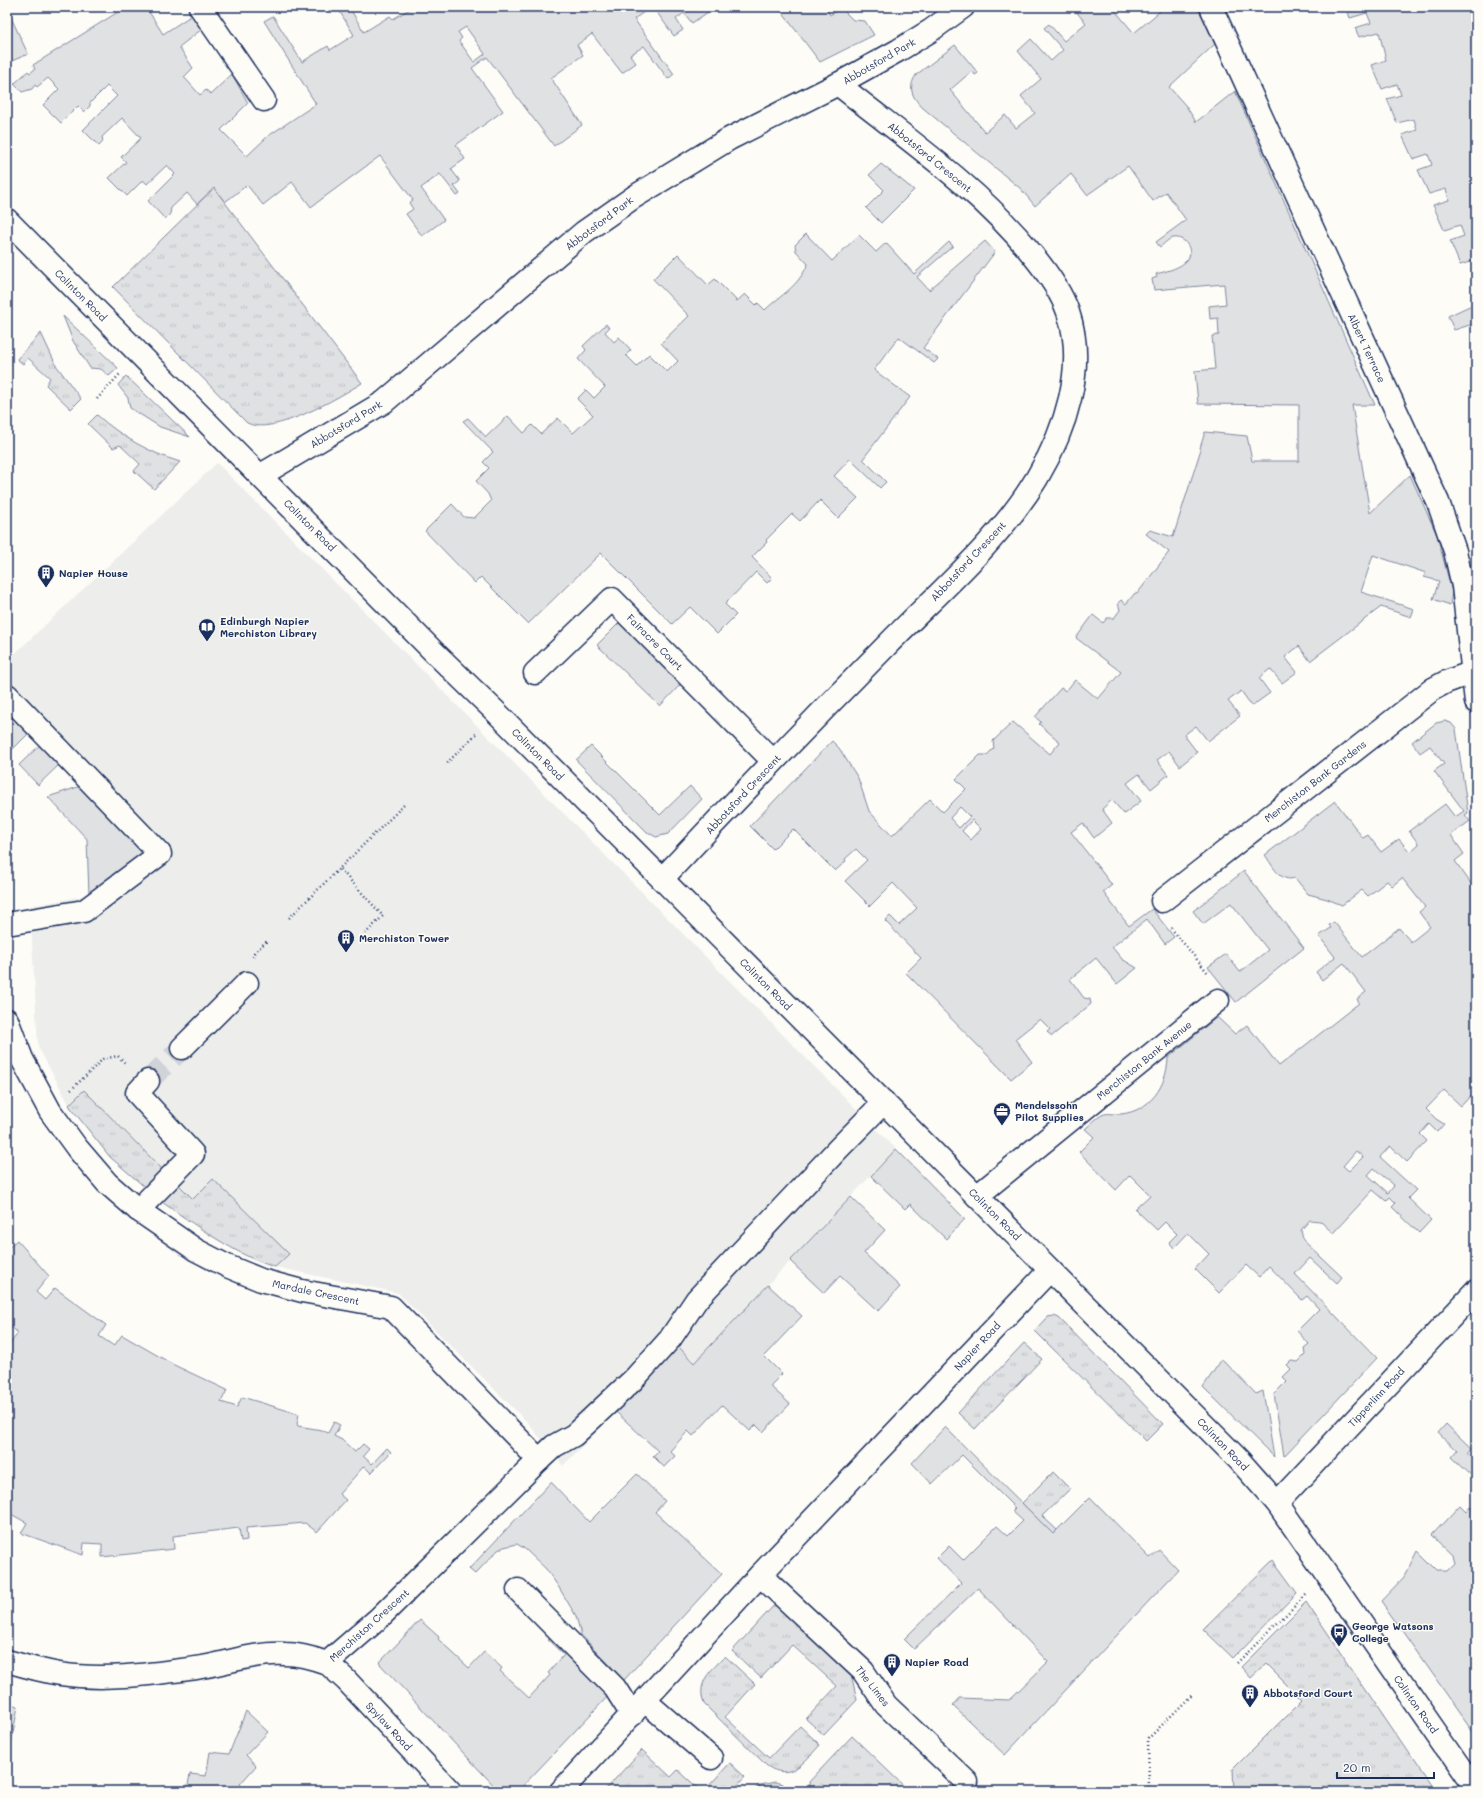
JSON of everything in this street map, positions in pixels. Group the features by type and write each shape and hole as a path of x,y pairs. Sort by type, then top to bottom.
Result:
{"street":[{"path":"200,7 264,100"},
{"name":"Abbotsford Park","path":"261,475 384,402 584,232 634,197 729,139 838,84 924,35 963,7"},
{"name":"Albert Terrace","path":"1211,7 1438,502 1455,552 1463,586 1476,702"},
{"name":"Abbotsford Crescent","path":"662,879 773,762 1003,526 1035,481 1054,447 1065,418 1074,381 1072,327 1068,310 1059,292 1040,264 1011,228 961,180 838,84"},
{"name":"Colinton Road","path":"7,220 261,475 436,654 497,713 1239,1460 1276,1503 1476,1790"},
{"name":"Fairacre Court","path":"535,673 612,599 773,762"},
{"name":"Merchiston Bank Gardens","path":"1162,901 1433,689 1453,679 1473,672"},
{"path":"7,695 160,854 84,911 7,924"},
{"path":"182,1048 248,983"},
{"name":"Merchiston Bank Avenue","path":"977,1196 1218,1000"},
{"name":"Mardale Crescent","path":"7,1020 22,1059 50,1111 77,1148 107,1183 138,1210 196,1250 227,1266 261,1280 302,1291 391,1307 539,1460"},
{"path":"138,1210 192,1154 137,1093 147,1082"},
{"name":"Merchiston Crescent","path":"7,1661 61,1674 94,1676 138,1676 198,1668 257,1656 285,1654 307,1656 327,1663 379,1618 554,1446 574,1435 634,1379 670,1339 697,1300 838,1148 884,1102"},
{"name":"Napier Road","path":"562,1791 760,1576 1050,1270"},
{"name":"Tipperlinn Road","path":"1276,1503 1476,1291"},
{"name":"The Limes","path":"760,1576 863,1671 886,1705 967,1782"},
{"path":"518,1590 615,1688 638,1708 711,1758"},
{"name":"Spylaw Road","path":"327,1663 346,1680 450,1791"}],"path":[{"path":"97,398 140,354"},
{"path":"447,762 497,713"},
{"path":"289,918 405,804"},
{"path":"340,869 383,916 362,937"},
{"path":"1162,901 1162,916 1225,994 1218,1000"},
{"path":"254,953 267,941"},
{"path":"50,1111 103,1059 118,1056 147,1082"},
{"path":"1237,1663 1285,1616"},
{"path":"1149,1791 1148,1739 1193,1694"}],"shaded area":[{"path":"217,463 896,1149 694,1363 678,1347 563,1466 528,1423 398,1293 275,1267 247,1255 186,1218 110,1157 71,1108 38,1047 30,906 89,895 145,852 7,709 7,661"}],"green space":[{"path":"126,7 146,7 163,34 192,15 202,29 179,47 193,68 184,77 200,95 206,90 211,94 232,74 248,103 221,130 247,156 268,136 316,104 264,21 273,16 302,62 328,46 330,50 354,35 337,7 349,7 364,32 390,16 393,19 413,7 651,7 634,19 674,74 668,79 644,46 630,55 636,63 622,73 592,34 577,45 583,55 551,78 582,125 554,146 487,57 472,68 503,111 456,145 465,159 451,169 460,181 454,186 460,194 457,196 440,174 421,188 444,220 422,236 406,214 413,209 409,203 413,200 380,156 311,207 292,182 263,205 247,185 225,202 214,188 197,204 187,193 171,208 170,214 165,219 148,201 175,174 167,165 147,184 143,180 127,196 109,178 126,162 121,157 141,138 122,118 102,137 103,142 99,146 83,130 117,96 107,86 90,103 90,106 84,112 78,106 61,123 43,105 59,89 48,78 37,87 35,85 32,89 22,92 14,84 28,71 30,73 35,69 33,65","holes":["466,27 485,54 474,62 459,41 462,38 458,32"]},
{"path":"653,7 714,8 692,23 684,13 676,19 683,30 674,36"},
{"path":"778,7 825,7 830,15 841,8 853,20 865,21 874,35 820,62"},
{"path":"1072,7 1112,7 1134,33 1165,7 1198,7 1215,44 1169,87 1186,106 1196,122 1235,91 1375,405 1352,405 1370,513 1410,475 1437,535 1452,592 1450,605 1433,599 1439,581 1424,577 1426,573 1373,555 1361,592 1414,609 1411,617 1381,607 1310,661 1299,646 1285,657 1297,672 1282,683 1270,669 1259,678 1270,693 1252,706 1241,691 1228,701 1240,716 1208,741 1196,726 1184,735 1197,752 1180,766 1169,751 1157,760 1168,775 1151,789 1139,774 1127,783 1141,801 1124,814 1112,800 1102,809 1112,823 1094,838 1083,823 1071,832 1112,885 1103,892 1129,926 1152,909 1174,937 1165,944 1147,919 1112,947 1122,959 1137,968 1117,984 1096,958 1070,979 1084,998 1090,999 1091,1004 1052,1036 1047,1032 1050,1029 1040,1019 1015,1039 1032,1062 1011,1079 906,973 921,958 885,921 890,916 899,925 917,908 893,883 870,906 845,881 867,860 856,849 835,871 793,829 773,849 750,826 832,741 839,748 858,778 869,811 892,836 930,799 943,812 966,789 956,779 980,755 987,755 994,748 993,741 1013,722 1050,754 1060,742 1039,724 1041,722 1035,717 1061,688 1066,691 1075,680 1098,699 1121,672 1076,638 1093,615 1103,623 1107,618 1114,618 1120,610 1118,603 1121,600 1126,604 1135,593 1137,594 1169,552 1146,534 1150,530 1173,537 1205,432 1247,436 1252,461 1299,461 1299,405 1198,404 1195,371 1215,369 1212,336 1219,335 1218,318 1210,319 1209,306 1226,304 1224,284 1154,290 1152,279 1157,277 1156,274 1178,267 1188,259 1190,255 1189,247 1181,239 1173,238 1168,240 1160,247 1156,242 1186,220 1166,192 1153,201 1128,166 1087,195 1071,174 1035,206 1021,189 923,108 916,101 912,93 913,80 916,75 955,45 978,73 975,75 972,71 950,90 985,132 1005,115 1016,128 1035,113 1021,96 1041,79 1018,51 1031,39 1051,61 1063,50 1044,28 1049,24 1064,41 1086,23","holes":["960,807 970,817 959,828 950,818","972,820 981,829 971,840 962,831"]},
{"path":"1346,7 1476,7 1476,260 1460,265 1450,241 1464,236 1460,225 1444,230 1433,205 1449,200 1446,189 1429,194 1418,170 1432,165 1428,154 1413,159 1402,135 1417,130 1414,119 1397,123 1387,99 1401,95 1397,84 1382,89 1372,65 1386,60 1379,32 1359,37 1355,28 1371,23 1367,13 1350,18"},
{"path":"7,9 28,54 7,63"},
{"path":"881,164 914,190 881,223 866,208 884,190 869,175"},
{"path":"214,188 362,383 322,406 289,420 273,425 258,426 247,423 113,287"},
{"path":"806,234 832,261 859,235 876,252 886,243 914,274 949,242 953,246 917,277 929,290 985,241 995,252 923,348 938,359 934,363 899,337 874,370 910,397 863,459 886,482 880,488 850,459 834,476 858,498 838,518 820,500 800,521 792,514 766,540 767,542 752,557 772,578 767,583 756,572 725,604 736,615 717,634 690,607 672,624 601,553 528,624 481,577 475,583 425,531 452,504 464,517 474,518 491,501 488,494 476,481 489,468 483,462 493,452 463,421 468,418 486,437 508,416 524,433 532,425 541,434 558,418 573,433 593,415 577,399 586,390 594,398 605,387 578,359 586,350 583,346 606,324 609,328 605,332 614,342 619,337 631,350 626,355 637,366 649,354 667,372 678,361 661,343 689,316 653,279 678,254 708,285 715,279 737,301 745,294 756,305 758,303 765,310 789,290 804,272 808,264 796,251 795,245"},
{"path":"1476,303 1476,323 1454,330 1448,316"},
{"path":"63,316 118,368 109,376 101,369 90,368 73,341"},
{"path":"41,333 56,365 81,399 71,409 46,385 50,378 28,358 23,364 17,359"},
{"path":"126,376 190,437 160,427 130,408 128,398 118,385"},
{"path":"97,415 126,437 146,449 180,462 154,489 134,471 140,464 120,445 113,448 88,424"},
{"path":"619,623 681,684 660,706 597,645"},
{"path":"13,715 30,732 8,754 7,721"},
{"path":"1445,721 1451,723 1456,729 1468,813 1465,815 1470,821 1451,835 1464,854 1455,861 1472,885 1476,883 1476,1090 1461,1106 1444,1090 1426,1109 1436,1119 1444,1124 1437,1132 1429,1124 1420,1134 1427,1141 1407,1162 1390,1146 1380,1157 1416,1190 1408,1198 1431,1220 1419,1233 1392,1207 1396,1203 1390,1197 1386,1201 1373,1190 1333,1233 1320,1221 1310,1220 1301,1230 1303,1240 1342,1277 1337,1283 1310,1258 1295,1274 1377,1358 1284,1456 1274,1394 1287,1381 1283,1377 1291,1369 1287,1365 1291,1361 1298,1362 1305,1355 1304,1348 1309,1344 1297,1331 1319,1309 1307,1296 1302,1300 1269,1266 1259,1277 1246,1265 1219,1293 1195,1269 1209,1254 1188,1233 1174,1248 1169,1242 1177,1234 1165,1222 1157,1230 1135,1209 1150,1195 1130,1175 1116,1190 1079,1152 1094,1137 1085,1129 1102,1115 1131,1112 1148,1102 1160,1087 1167,1068 1168,1058 1217,1017 1235,1034 1247,1025 1279,1066 1359,1003 1357,999 1366,992 1344,963 1322,980 1316,972 1335,957 1319,936 1331,928 1329,925 1334,922 1362,957 1399,928 1411,942 1430,927 1419,912 1425,907 1402,878 1392,886 1387,881 1368,896 1362,890 1342,905 1308,894 1295,878 1290,879 1281,876 1265,855 1335,801 1363,838 1368,835 1381,852 1399,839 1410,852 1419,844 1409,831 1445,804 1455,817 1464,811 1434,771 1444,764 1430,746 1420,753 1412,742 1436,723","holes":["1356,1151 1363,1157 1349,1171 1343,1166","1374,1168 1394,1186 1388,1193 1368,1175"]},
{"path":"41,744 60,764 38,785 19,765"},
{"path":"591,746 660,815 690,786 702,799 668,834 656,837 647,832 576,760"},
{"path":"81,786 145,852 89,895 87,839 48,797"},
{"path":"1244,871 1304,948 1236,1002 1208,967 1226,954 1240,972 1268,950 1231,903 1203,924 1193,911"},
{"path":"84,1090 164,1171 147,1189 110,1157 69,1105"},
{"path":"896,1149 965,1219 946,1239 910,1204 905,1209 871,1176"},
{"path":"213,1179 289,1254 275,1267 230,1247 159,1200 176,1182 193,1199"},
{"path":"851,1197 885,1230 864,1253 900,1287 878,1311 840,1276 824,1293 790,1261"},
{"path":"17,1240 49,1276 36,1292 45,1300 55,1288 106,1325 99,1336 114,1346 122,1335 174,1365 227,1390 221,1402 237,1407 242,1397 299,1414 298,1426 322,1430 328,1433 334,1422 340,1425 334,1436 342,1440 355,1452 363,1444 369,1449 363,1456 372,1464 387,1448 391,1452 371,1473 364,1466 339,1494 346,1500 317,1532 305,1523 246,1528 247,1540 241,1541 239,1528 173,1536 174,1549 102,1557 102,1544 84,1543 83,1555 21,1533 27,1523 11,1514 7,1520 7,1348 18,1333 7,1323 7,1249"},
{"path":"768,1285 802,1316 764,1356 782,1374 770,1386 790,1404 763,1432 756,1425 750,1431 722,1405 693,1436 688,1431 670,1451 675,1456 664,1467 653,1456 658,1451 615,1411 678,1346 694,1363"},
{"path":"1054,1316 1059,1318 1163,1424 1146,1441 1035,1331 1048,1317"},
{"path":"1024,1343 1042,1359 975,1429 958,1413"},
{"path":"1222,1359 1256,1394 1263,1391 1274,1457 1203,1387"},
{"path":"1446,1424 1471,1448 1467,1453 1476,1462 1476,1480 1452,1457 1457,1451 1438,1433"},
{"path":"945,1427 1053,1534 1090,1497 1150,1558 1159,1550 1178,1570 1005,1755 953,1706 960,1698 1009,1700 1048,1662 978,1588 914,1649 904,1639 961,1583 937,1558 949,1546 963,1560 997,1526 1008,1536 1023,1521 1012,1511 1015,1508 962,1455 932,1484 912,1463"},
{"path":"1053,1472 1070,1489 1042,1516 1057,1530 1053,1534 1022,1503"},
{"path":"637,1474 665,1501 655,1512 722,1574 624,1680 581,1635 576,1616 558,1586 546,1569 525,1549 517,1544 504,1547 498,1550 475,1574 469,1569 551,1482 589,1522"},
{"path":"1460,1505 1466,1511 1470,1506 1473,1509 1475,1507 1476,1508 1476,1736 1381,1601 1404,1577 1417,1551 1437,1571 1446,1571 1454,1563 1452,1554 1432,1535"},
{"path":"1273,1560 1297,1593 1233,1658 1203,1629"},
{"path":"777,1602 850,1669 857,1700 824,1735 806,1719 837,1686 792,1645 761,1678 732,1651"},
{"path":"1306,1602 1434,1791 1234,1791 1233,1769 1302,1700 1266,1664 1251,1678 1241,1667"},
{"path":"420,1620 469,1668 484,1652 502,1668 500,1671 529,1698 550,1675 548,1673 564,1655 548,1640 550,1639 546,1635 551,1629 611,1693 518,1791 499,1791 379,1663"},
{"path":"725,1656 755,1684 725,1717 769,1758 800,1726 820,1745 797,1768 783,1772 767,1766 704,1704 702,1696 703,1683 710,1672"},
{"path":"7,1703 18,1706 10,1750 7,1749"},
{"path":"246,1711 268,1732 246,1755 256,1766 240,1784 247,1791 187,1791 190,1774 206,1776 210,1752 229,1754"},
{"path":"852,1736 909,1791 811,1791 809,1782"},
{"path":"642,1750 671,1777 678,1770 701,1791 604,1791"},
{"path":"730,1763 745,1777 732,1791 704,1791"},
{"path":"775,1782 782,1784 793,1791 752,1791 760,1785"}],"tunnel":[{"path":"148,1081 182,1048"}],"place":[{"name":"Napier House","path":"46,588"},
{"name":"Edinburgh Napier Merchiston Library","path":"207,642"},
{"name":"Merchiston Tower","path":"346,953"},
{"name":"Mendelssohn Pilot Supplies","path":"1002,1126"},
{"name":"George Watsons College","path":"1339,1647"},
{"name":"Napier Road","path":"892,1677"},
{"name":"Abbotsford Court","path":"1250,1708"}]}
